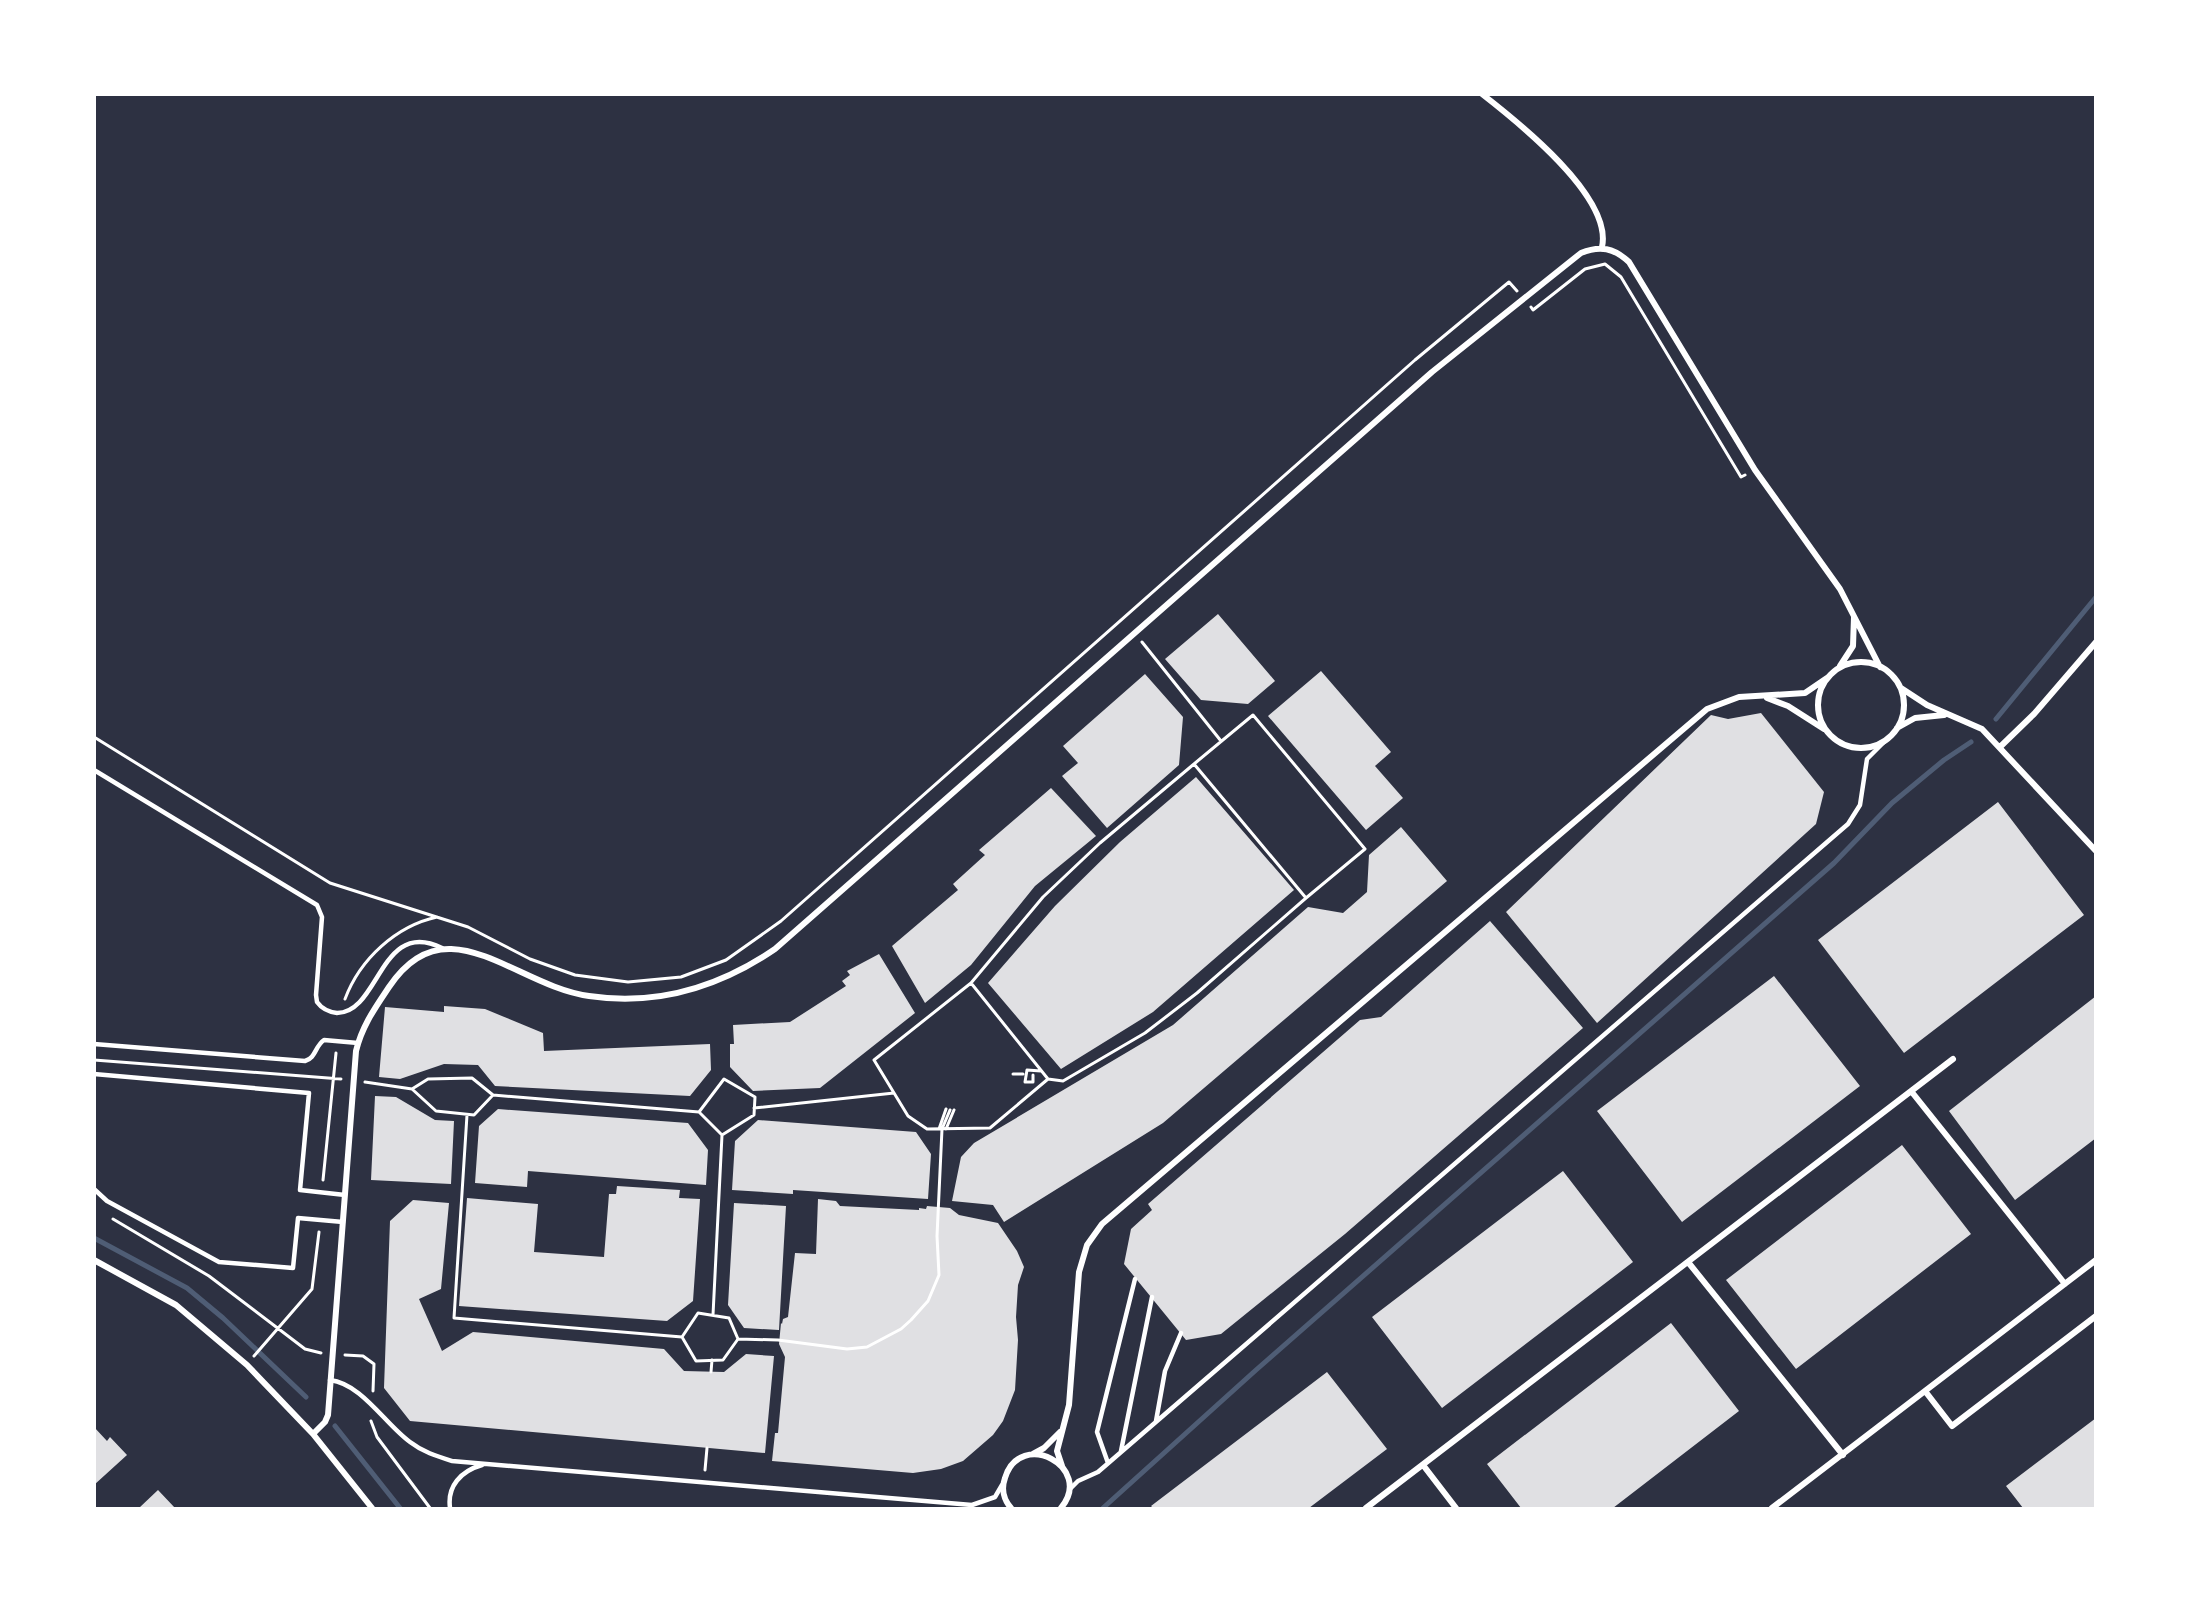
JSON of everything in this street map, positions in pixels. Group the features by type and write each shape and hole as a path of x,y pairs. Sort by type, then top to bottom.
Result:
{"street":[{"path":"1482,94 1530,133 1582,190 1600,224 1602,247"},
{"path":"313,1434 325,1422 328,1415 358,1043 366,1021 400,970 420,954 442,948 462,949 559,990 619,1000 648,999 678,993 732,974 775,949 1432,372 1581,253 1602,247 1612,250 1629,262 1755,470 1850,605 1880,667"},
{"path":"1061,1509 1069,1491 1067,1475 1057,1451 1068,1405 1079,1272 1082,1258 1094,1233 1701,713 1721,702 1755,696 1805,693 1838,669 1853,646 1855,623 1850,605"},
{"path":"2001,746 2034,714 2096,642"},
{"path":"1838,669 1859,663 1880,667 1892,675 1900,687 1916,700 1982,729 2001,746 2096,851"},
{"path":"1826,730 1820,718 1818,705 1820,691 1827,678"},
{"path":"1897,729 1904,702 1900,687"},
{"path":"1755,696 1788,706 1848,746 1875,745 1887,739 1897,729 1925,716 1953,715"},
{"path":"1366,1509 1953,1059"},
{"path":"1911,1091 2065,1284"},
{"path":"94,1260 176,1305 248,1365 313,1434 372,1509"},
{"path":"1772,1509 2096,1260"},
{"path":"1688,1262 1843,1455"},
{"path":"1925,1391 1952,1426 2096,1316"},
{"path":"1011,1509 1004,1494 1003,1483 1013,1463 1053,1440 1063,1426"},
{"path":"1032,1454 1053,1459 1062,1466"},
{"path":"1423,1466 1456,1509"}],"lane":[{"path":"1069,1491 1078,1481 1098,1472 1848,824 1860,805 1867,759 1887,739"},
{"path":"94,770 317,905 322,917 316,995 317,1002 327,1010 344,1012 355,1007 386,961 401,948 418,942 432,943 442,948"},
{"path":"94,1044 305,1062 312,1057 318,1045 324,1040 358,1043"},
{"path":"94,1074 309,1093 300,1190 345,1195"},
{"path":"94,1189 107,1201 219,1262 293,1268 298,1218 343,1222"},
{"path":"1108,1463 1097,1432 1135,1279"},
{"path":"1121,1451 1152,1297"},
{"path":"1156,1421 1165,1371 1181,1333"},
{"path":"330,1380 348,1385 409,1441 429,1454 452,1461 705,1482 946,1506 980,1504 995,1497 1003,1483"},
{"path":"450,1509 449,1495 454,1484 463,1473 484,1464"}],"path":[{"path":"94,737 330,883 454,921 530,959 575,975 628,982 681,976 726,960 782,921 1415,360 1509,282 1533,310 1586,269 1605,264 1614,269 1621,277 1741,477 1755,470"},
{"path":"1134,633 1221,741"},
{"path":"971,983 1048,1079 1063,1081 1145,1033 1197,993 1365,849 1253,715 1100,843 1043,897 971,983 874,1060 908,1116 927,1129 990,1128 1048,1079"},
{"path":"1194,764 1306,898"},
{"path":"94,1060 354,1080 412,1089 436,1111 467,1115 474,1115 493,1095"},
{"path":"1033,1075 1033,1082 1025,1082 1027,1070 1041,1071"},
{"path":"1012,1074 1023,1074"},
{"path":"412,1089 428,1080 472,1078 493,1095 699,1112 722,1135 713,1315"},
{"path":"699,1112 724,1079 755,1097 754,1115 722,1135"},
{"path":"754,1108 894,1093"},
{"path":"738,1339 778,1340 847,1349 867,1347 901,1329 911,1320 927,1301 939,1275 937,1236 942,1129 950,1110 942,1129"},
{"path":"467,1115 454,1318 682,1337"},
{"path":"104,1214 209,1276 305,1349 363,1356 374,1364 372,1428 430,1509"},
{"path":"682,1337 698,1313 729,1318 738,1339"},
{"path":"256,1355 272,1336"},
{"path":"682,1337 696,1361 723,1360 738,1339"},
{"path":"711,1372 712,1360"},
{"path":"705,1482 707,1448"}],"building":[{"path":"1218,614 1275,681 1248,704 1201,700 1165,659"},
{"path":"1321,671 1391,752 1375,766 1403,798 1366,830 1268,716"},
{"path":"1145,674 1183,717 1179,765 1107,828 1062,776 1078,763 1063,746"},
{"path":"1761,713 1824,792 1816,824 1597,1023 1506,912 1711,715 1728,719"},
{"path":"1196,777 1294,890 1153,1012 1061,1069 988,983 1055,906 1120,842"},
{"path":"1051,788 1096,836 1035,886 971,965 925,1003 892,946 958,890 953,884 985,855 979,850"},
{"path":"1998,802 2084,915 1904,1053 1818,940"},
{"path":"1401,827 1447,881 1163,1123 1004,1222 993,1205 952,1201 961,1157 974,1143 1173,1025 1308,907 1343,913 1367,892 1369,855"},
{"path":"1490,921 1583,1028 1345,1234 1221,1334 1186,1340 1124,1264 1131,1229 1152,1210 1148,1204 1360,1020 1381,1017"},
{"path":"879,954 915,1013 820,1088 753,1091 730,1067 730,1044 734,1044 733,1025 790,1022 846,986 842,981 850,975 847,971"},
{"path":"1774,976 1860,1086 1682,1222 1597,1111"},
{"path":"2096,996 2096,1138 2015,1200 1949,1111"},
{"path":"444,1006 485,1009 543,1033 544,1051 710,1044 711,1070 690,1096 495,1086 478,1065 444,1064 400,1079 379,1077 385,1007 444,1012"},
{"path":"375,1096 396,1097 435,1120 454,1121 451,1184 371,1180"},
{"path":"498,1109 688,1123 708,1150 706,1185 528,1171 527,1187 475,1183 479,1126"},
{"path":"758,1120 916,1132 931,1154 928,1199 793,1190 793,1194 732,1190 735,1141"},
{"path":"1902,1145 1971,1234 1796,1369 1726,1280"},
{"path":"1563,1171 1633,1262 1442,1408 1372,1317"},
{"path":"617,1186 680,1190 679,1198 700,1199 693,1301 667,1321 459,1306 467,1198 538,1204 534,1252 604,1257 609,1194 616,1194"},
{"path":"818,1199 836,1201 840,1206 919,1210 919,1208 926,1209 927,1206 950,1208 959,1215 998,1223 1017,1251 1024,1267 1018,1285 1015,1390 1003,1421 993,1435 963,1461 941,1469 913,1473 772,1461 775,1433 778,1433 785,1357 779,1344 781,1323 788,1317 795,1253 816,1254"},
{"path":"413,1200 449,1203 441,1289 419,1299 442,1351 473,1332 664,1349 684,1371 724,1372 746,1354 774,1356 765,1453 410,1421 384,1388 390,1221"},
{"path":"734,1203 786,1206 779,1330 744,1328 728,1305"},
{"path":"1671,1323 1739,1411 1613,1508 1521,1508 1487,1464"},
{"path":"1327,1372 1387,1449 1309,1508 1153,1508 1151,1506"},
{"path":"2096,1418 2096,1508 2023,1508 2006,1486"},
{"path":"94,1427 107,1441 110,1437 127,1455 94,1485"},
{"path":"158,1490 175,1508 139,1508"}],"waterway":[{"path":"1996,719 2096,597"},
{"path":"1103,1508 1256,1370 1834,863 1892,803 1944,760 1971,742"},
{"path":"94,1238 187,1288 223,1318 306,1397"},
{"path":"335,1426 400,1508"}]}
